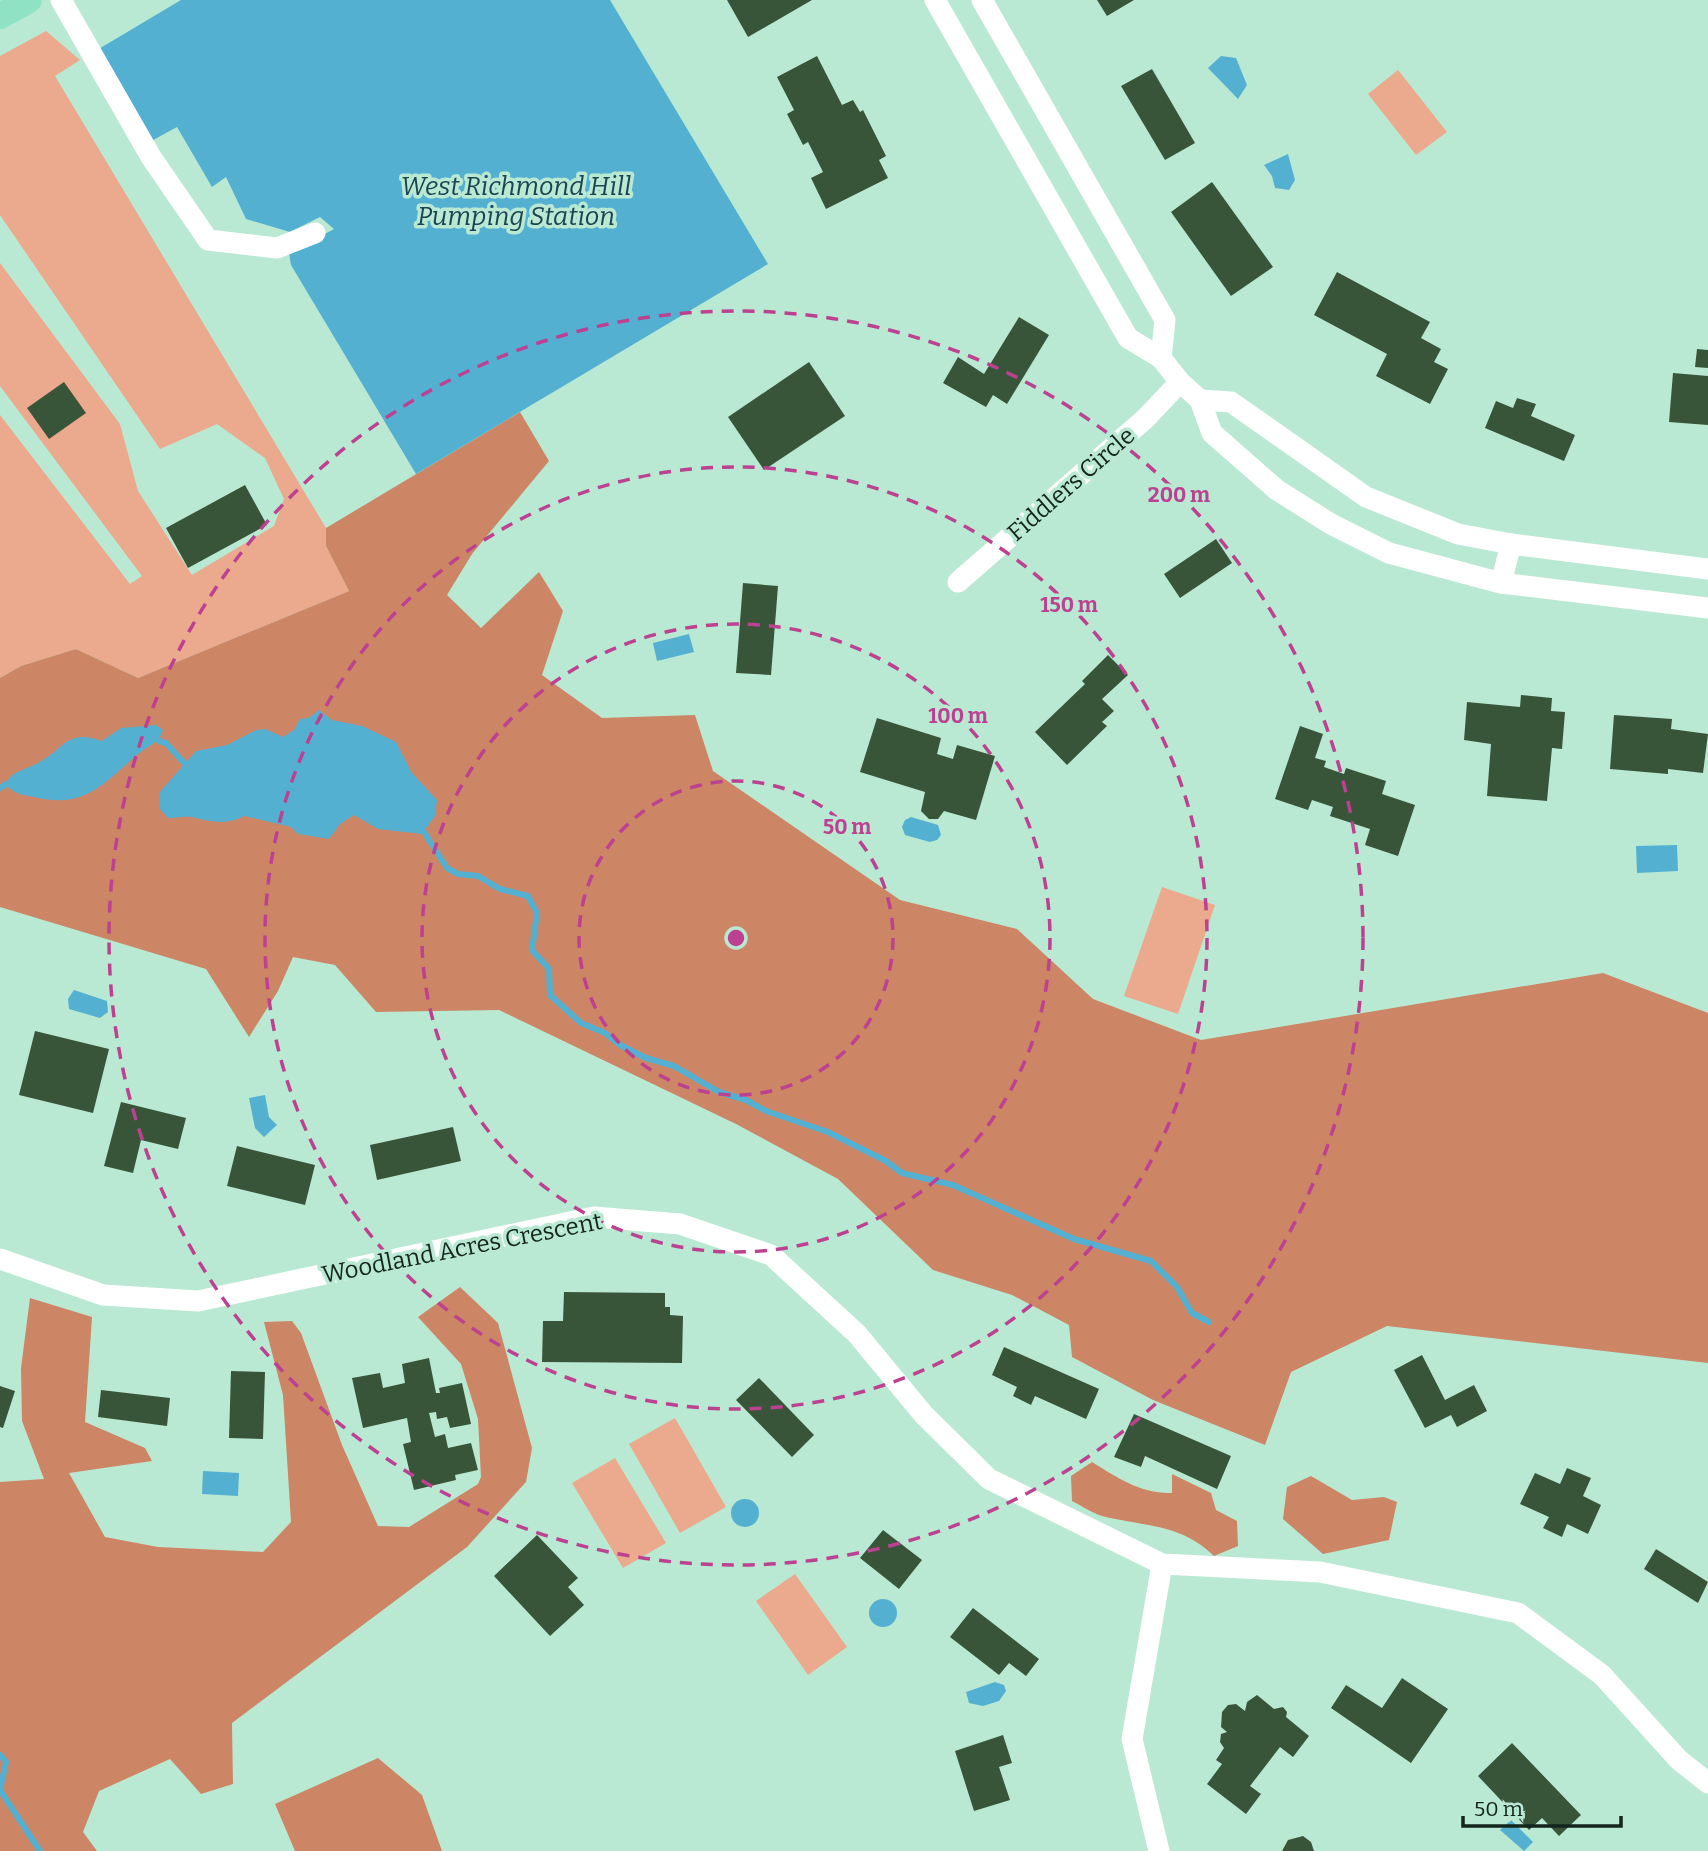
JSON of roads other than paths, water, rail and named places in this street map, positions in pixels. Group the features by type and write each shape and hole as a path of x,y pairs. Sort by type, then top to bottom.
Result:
{"main road":[{"path":"0,16 29,0"}],"street":[{"path":"61,0 151,158 208,240 277,248 315,233"},
{"path":"935,0 1128,338 1161,358 1180,382 1200,400 1212,433 1277,490 1331,524 1389,553 1501,583 1708,608"},
{"path":"982,0 1165,320 1161,358"},
{"path":"1018,145 1051,124"},
{"name":"Fiddlers Circle","path":"958,582 1146,418 1180,382"},
{"path":"1200,400 1231,402 1366,497 1458,534 1511,544 1708,569"},
{"path":"1501,583 1511,544"},
{"name":"Woodland Acres Crescent","path":"0,1259 103,1295 198,1301 594,1217 680,1224 771,1255 857,1334 924,1415 989,1479 1162,1564 1320,1572 1518,1613 1602,1675 1679,1760 1708,1783"},
{"path":"1159,1851 1132,1739 1162,1564"}],"water":[{"name":"West Richmond Hill Pumping Station","path":"181,0 610,0 768,264 416,474 291,265 289,253 334,229 320,217 290,232 246,219 226,177 212,187 177,127 144,145 92,53"},
{"path":"1221,56 1236,58 1247,85 1238,99 1208,68"},
{"path":"1288,154 1295,180 1289,190 1275,188 1272,176 1264,165"},
{"path":"689,634 694,652 657,661 653,643"},
{"path":"319,710 332,720 362,726 396,742 412,773 437,800 435,816 422,834 378,829 354,815 340,824 329,839 298,834 291,827 244,816 220,822 189,817 168,818 159,808 159,793 196,751 227,745 256,730 265,729 283,737 294,730 300,719 309,718"},
{"path":"156,725 163,730 156,742 102,785 80,797 52,800 22,795 6,784 16,773 47,758 73,739 81,737 102,741 121,728"},
{"path":"911,817 938,825 941,835 930,842 905,835 902,827 905,820"},
{"path":"1677,845 1678,871 1637,873 1636,846"},
{"path":"74,990 107,1001 108,1012 100,1018 69,1009 68,999"},
{"path":"265,1095 269,1117 277,1125 264,1137 255,1128 249,1098"},
{"path":"203,1471 239,1473 238,1496 202,1494"},
{"path":"745,1499 755,1503 759,1513 755,1523 745,1527 735,1523 731,1513 735,1503"},
{"path":"883,1599 893,1603 897,1613 893,1623 883,1627 873,1623 869,1613 873,1603"},
{"path":"995,1682 1004,1685 1006,1691 999,1701 983,1706 969,1703 966,1692"},
{"path":"1511,1820 1533,1842 1524,1851 1500,1830"}],"waterway":[{"path":"159,741 166,743 186,765"},
{"path":"0,788 6,784"},
{"path":"424,832 447,868 458,874 478,876 500,889 528,896 537,913 532,950 549,969 550,995 581,1023 605,1033 620,1045 646,1058 674,1066 719,1092 828,1132 886,1161 902,1173 953,1185 1074,1239 1151,1261 1177,1287 1192,1313 1209,1322"},
{"path":"0,1755 6,1762 0,1790 40,1851"}]}
